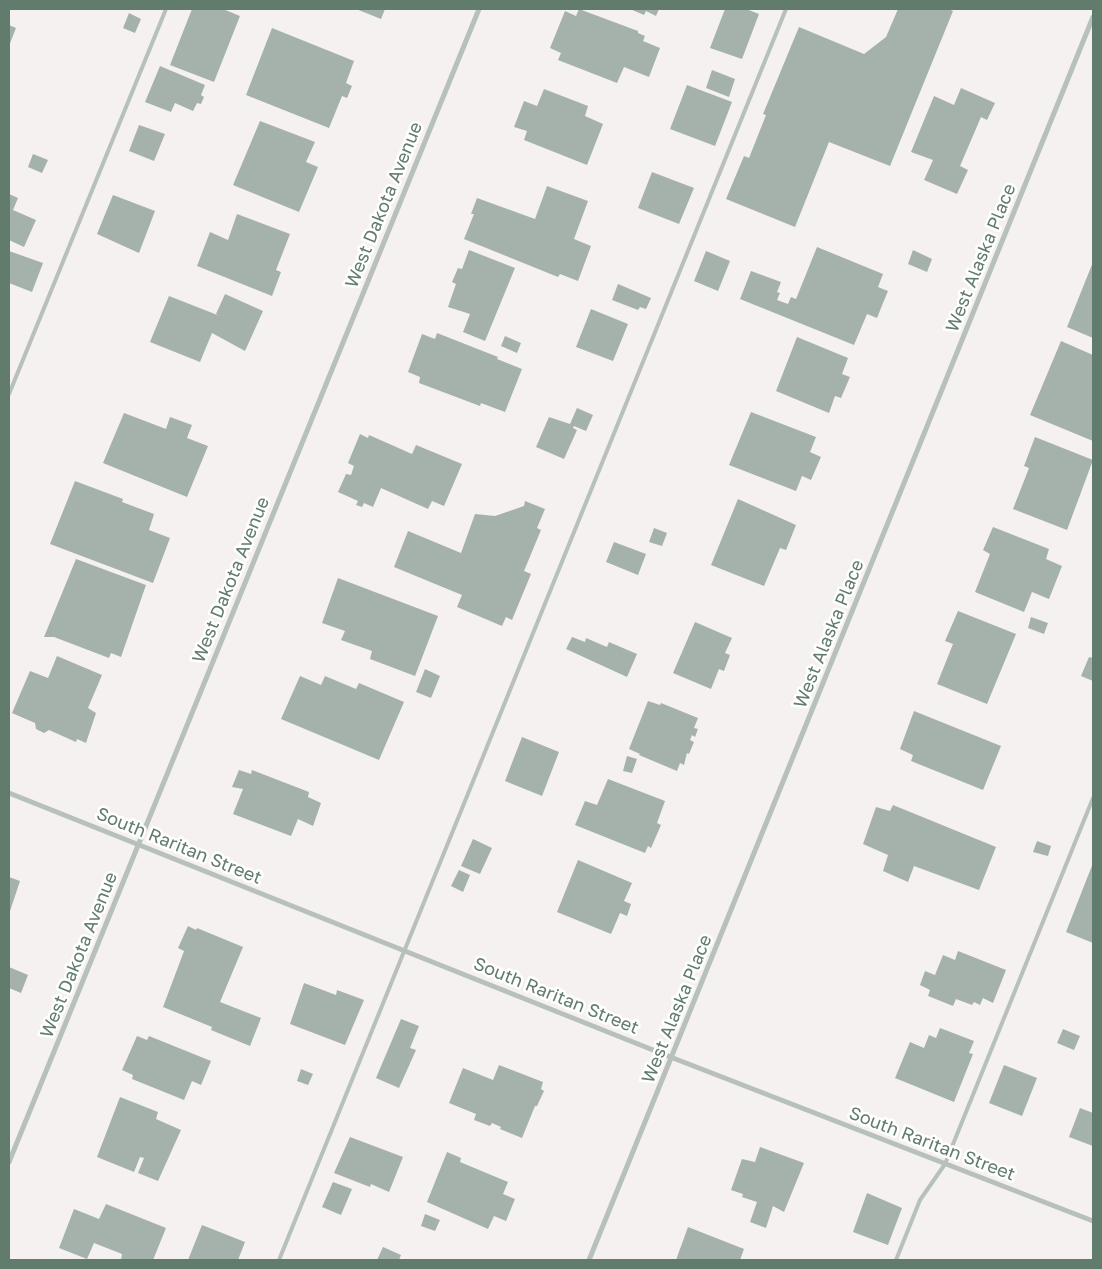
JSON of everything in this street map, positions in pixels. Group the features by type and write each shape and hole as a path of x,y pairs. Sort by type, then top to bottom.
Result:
{"street":[{"name":"West Dakota Avenue","path":"9,1162 479,9"},
{"name":"West Alaska Place","path":"590,1260 1093,17"},
{"name":"South Raritan Street","path":"9,793 673,1058 1093,1221"}],"lane":[{"path":"9,394 166,9"},
{"path":"279,1260 786,9"},
{"path":"896,1260 920,1200 945,1164 1093,798"}],"building":[{"path":"192,9 223,9 240,16 214,82 170,65"},
{"path":"356,9 385,9 381,19"},
{"path":"579,9 638,31 638,33 645,36 643,41 660,48 649,77 624,67 617,83 558,60 561,53 550,48 565,11 576,16"},
{"path":"630,9 659,9 656,16 646,11 644,15"},
{"path":"725,9 746,9 759,14 742,59 710,48"},
{"path":"898,9 948,9 953,11 890,166 829,142 795,227 726,199 744,156 749,158 766,115 763,114 799,27 864,54 886,37"},
{"path":"129,13 141,19 135,33 123,28"},
{"path":"9,25 16,28 9,46"},
{"path":"272,28 354,61 346,83 352,86 347,98 342,96 329,128 246,95"},
{"path":"160,66 205,85 201,95 204,97 201,104 197,103 193,111 175,103 171,112 145,102"},
{"path":"712,70 735,79 729,97 706,88"},
{"path":"687,85 732,102 715,146 670,129"},
{"path":"961,88 995,103 987,120 981,117 960,166 968,170 957,194 924,180 933,160 911,152 934,96 954,105"},
{"path":"544,89 588,106 585,116 603,124 587,165 524,140 527,131 514,127 524,101 537,106"},
{"path":"260,121 315,142 306,162 318,167 299,212 233,185"},
{"path":"139,125 165,134 154,161 129,151"},
{"path":"33,154 48,160 42,173 28,167"},
{"path":"652,172 694,188 679,224 638,208"},
{"path":"547,186 588,201 574,239 591,246 578,281 560,274 558,277 464,239 474,214 471,214 477,198 535,219"},
{"path":"9,194 18,198 13,210 36,220 24,247 9,240"},
{"path":"113,195 155,211 139,253 97,234"},
{"path":"237,214 290,234 276,270 281,272 272,296 197,266 210,232 228,240"},
{"path":"817,247 883,274 878,287 888,291 877,318 867,314 854,345 740,299 751,271 781,282 777,292 780,293 777,300 788,304 791,297 796,299"},
{"path":"469,250 515,268 485,341 463,332 470,314 448,307 456,284 452,282 458,268 462,269"},
{"path":"913,250 932,259 927,272 908,264"},
{"path":"9,251 43,263 32,292 9,283"},
{"path":"706,251 730,261 718,291 694,281"},
{"path":"1093,262 1093,338 1067,327"},
{"path":"618,284 651,298 646,309 640,307 638,310 612,300"},
{"path":"225,294 263,311 245,351 212,333 200,362 150,342 169,296 220,316 216,314"},
{"path":"591,309 628,324 613,361 576,347"},
{"path":"437,333 498,357 497,359 522,369 505,412 481,403 480,406 419,383 420,377 408,372 422,334 435,339"},
{"path":"505,336 521,343 517,353 501,346"},
{"path":"797,337 848,358 842,374 850,377 841,398 835,396 829,413 776,391"},
{"path":"1061,341 1093,355 1093,441 1030,415"},
{"path":"577,408 593,415 586,431 574,426 573,428 577,430 564,459 536,447 549,417 570,424"},
{"path":"751,412 816,437 810,452 821,457 811,480 802,476 796,491 729,465"},
{"path":"124,413 166,429 170,417 192,425 187,438 208,446 187,497 103,463"},
{"path":"360,434 368,438 369,435 412,454 416,445 462,464 444,506 432,501 428,509 381,488 373,507 364,503 362,507 356,505 358,501 338,492 346,474 351,475 354,466 348,463"},
{"path":"1035,437 1093,460 1067,530 1013,509 1029,468 1024,466"},
{"path":"75,481 123,499 122,502 154,514 149,530 170,538 153,583 50,544"},
{"path":"738,499 796,525 786,550 780,548 764,586 711,565"},
{"path":"525,501 545,509 537,528 541,530 524,571 531,574 512,620 506,617 502,626 457,607 462,595 394,567 408,531 461,553 475,514 495,516 524,506"},
{"path":"993,527 1049,549 1046,559 1062,566 1049,599 1032,592 1024,612 975,592 990,554 983,550"},
{"path":"654,528 667,533 662,546 649,542"},
{"path":"614,542 646,554 638,575 606,562"},
{"path":"76,559 146,585 121,657 111,653 109,658 54,637 44,637"},
{"path":"338,578 438,616 415,676 370,659 372,651 341,640 345,631 322,623"},
{"path":"958,611 1016,634 987,704 937,684 953,644 945,641"},
{"path":"1031,617 1048,623 1044,634 1028,628"},
{"path":"695,622 732,638 725,653 730,655 724,671 719,669 711,689 673,673"},
{"path":"572,637 585,642 586,638 607,647 609,642 637,654 627,677 566,649"},
{"path":"57,656 102,675 88,708 96,713 86,743 77,739 76,742 49,730 44,733 36,729 35,723 12,713 30,671 48,678"},
{"path":"1089,657 1093,658 1093,681 1081,676"},
{"path":"425,669 440,676 431,698 416,692"},
{"path":"300,676 321,685 325,676 356,689 359,683 404,702 379,760 281,719"},
{"path":"648,701 660,705 661,703 698,718 694,728 698,729 695,737 692,735 690,740 694,742 689,754 687,753 684,765 680,763 677,771 629,749"},
{"path":"914,711 1001,746 983,790 911,761 913,755 900,749"},
{"path":"522,737 559,752 542,796 505,781"},
{"path":"627,756 637,759 632,773 623,771"},
{"path":"239,770 251,774 252,770 309,792 308,797 321,803 313,826 298,819 291,836 233,814 243,789 232,787"},
{"path":"608,779 665,801 657,823 661,825 651,848 648,846 645,853 575,825 585,801 597,805"},
{"path":"893,805 996,847 979,890 914,866 908,882 883,871 888,855 863,844 876,807 890,811"},
{"path":"473,839 492,848 480,874 461,866"},
{"path":"1037,841 1051,846 1048,856 1033,852"},
{"path":"578,860 632,883 624,901 631,904 627,916 620,913 611,934 557,912"},
{"path":"1093,863 1093,943 1066,932"},
{"path":"459,870 470,875 463,892 451,886"},
{"path":"9,877 20,881 9,914"},
{"path":"188,926 243,947 220,1002 261,1018 250,1046 211,1030 212,1027 163,1007 184,951 178,948"},
{"path":"958,951 1006,970 993,1003 983,998 980,1005 974,1002 972,1005 956,999 953,1006 928,996 930,990 920,985 925,971 935,975 943,955 955,960"},
{"path":"9,967 28,975 21,993 9,988"},
{"path":"304,983 336,995 337,990 364,1000 345,1045 290,1024"},
{"path":"401,1019 419,1026 410,1048 416,1050 399,1088 376,1078"},
{"path":"940,1028 974,1041 969,1053 973,1054 954,1102 895,1078 910,1042 924,1048 929,1035 936,1038"},
{"path":"1063,1029 1080,1036 1074,1050 1057,1043"},
{"path":"137,1036 147,1040 149,1036 211,1061 201,1085 192,1081 184,1100 132,1079 133,1075 122,1070"},
{"path":"499,1065 543,1082 541,1089 544,1091 537,1106 535,1106 522,1138 500,1129 501,1127 492,1123 490,1126 474,1120 476,1114 449,1103 463,1068 493,1080"},
{"path":"1004,1065 1037,1078 1022,1116 989,1103"},
{"path":"301,1069 313,1074 308,1085 297,1081"},
{"path":"120,1097 158,1112 156,1119 181,1130 158,1181 138,1173 144,1158 140,1157 134,1172 97,1157"},
{"path":"1080,1108 1093,1113 1093,1146 1069,1137"},
{"path":"350,1137 403,1157 389,1192 371,1184 370,1187 334,1173"},
{"path":"760,1147 804,1163 784,1212 773,1206 766,1228 750,1222 757,1202 742,1197 743,1194 731,1190 742,1159 755,1162"},
{"path":"447,1152 461,1158 460,1162 508,1182 503,1194 515,1199 506,1221 494,1216 488,1229 427,1202"},
{"path":"333,1182 352,1189 341,1215 322,1207"},
{"path":"867,1193 902,1208 888,1245 853,1232"},
{"path":"106,1204 166,1228 153,1260 121,1260 122,1254 94,1243 87,1259 59,1248 74,1209 99,1219"},
{"path":"425,1214 440,1220 435,1231 421,1226"},
{"path":"202,1225 245,1242 238,1260 188,1260"},
{"path":"688,1227 744,1249 740,1260 676,1260"},
{"path":"383,1247 401,1255 399,1260 377,1260"}]}
